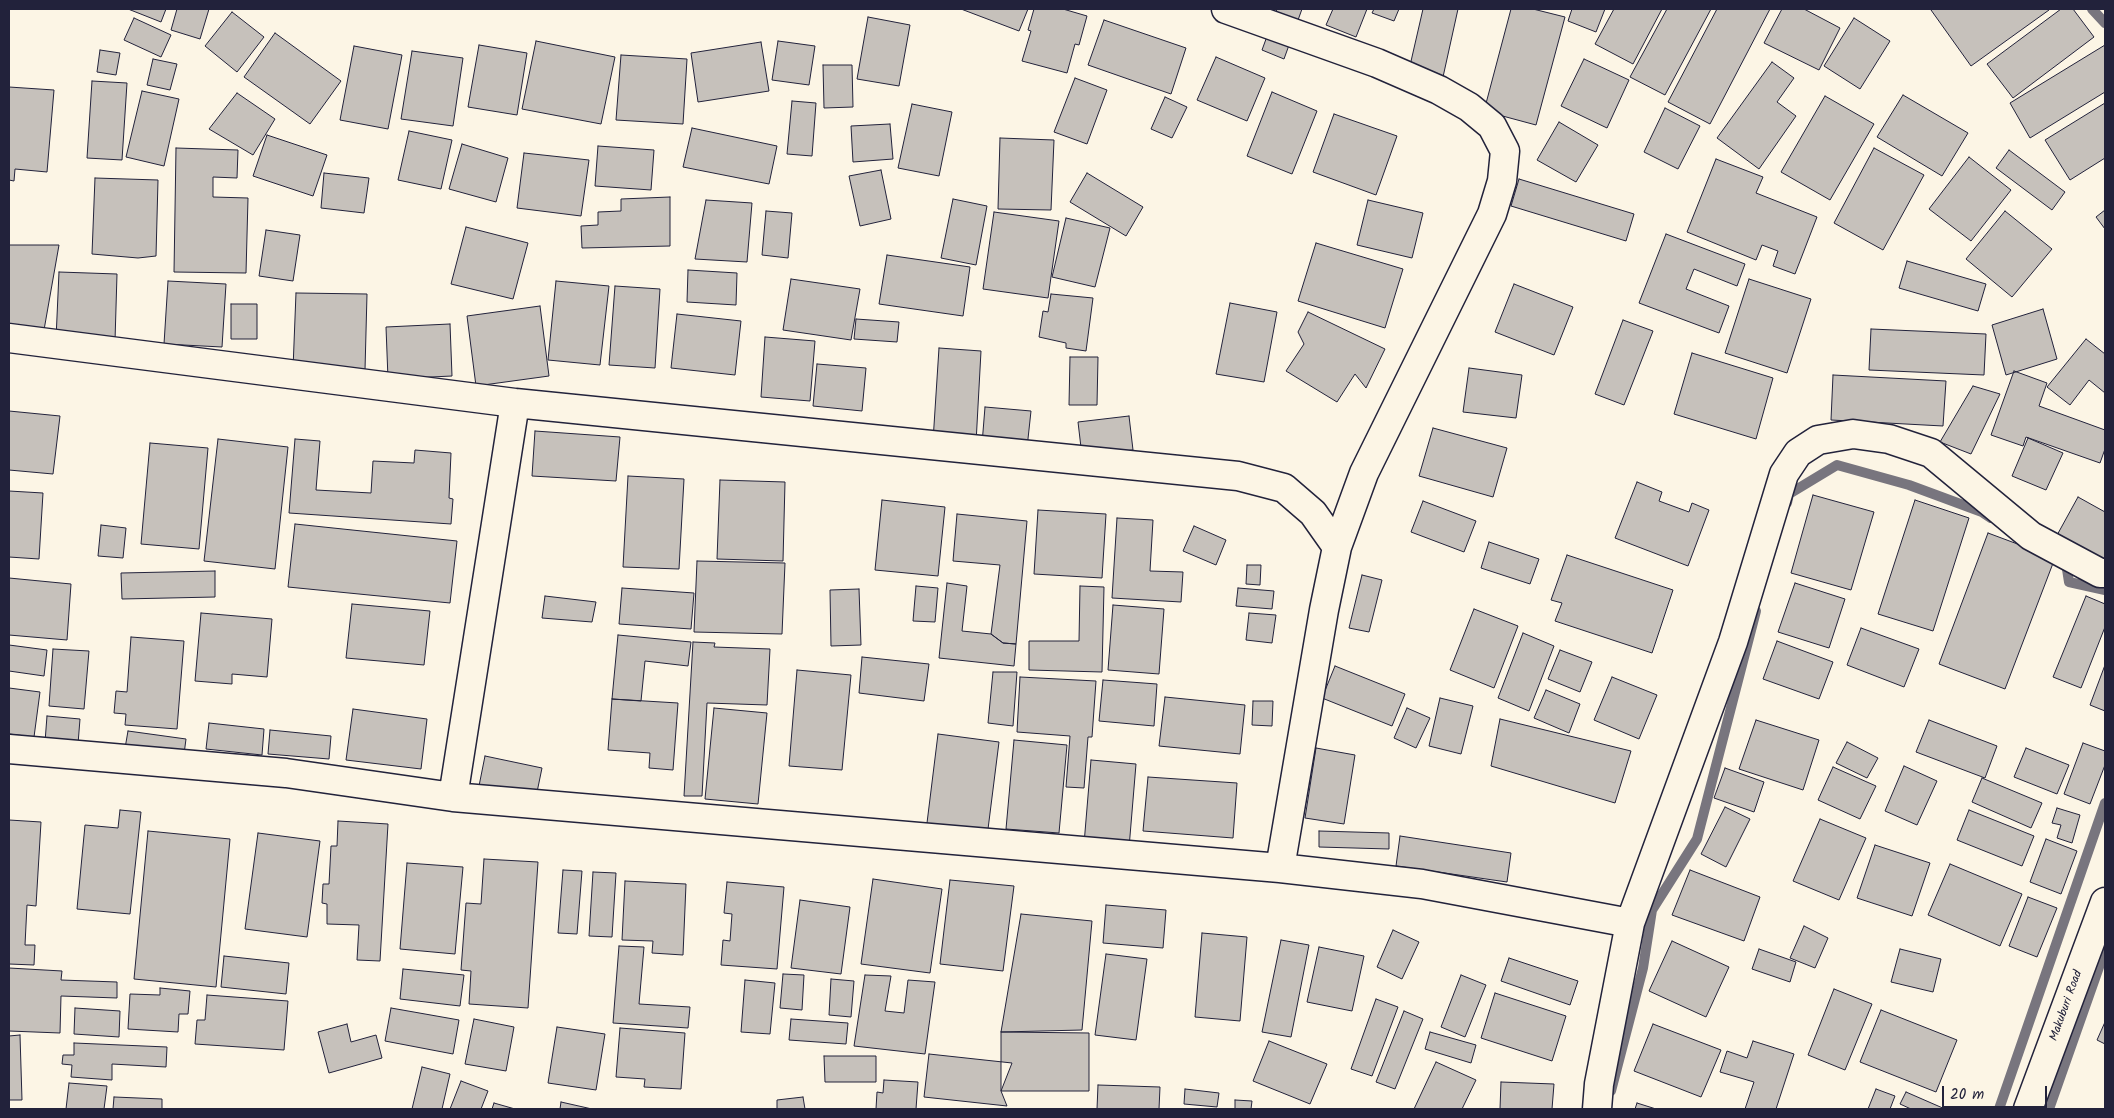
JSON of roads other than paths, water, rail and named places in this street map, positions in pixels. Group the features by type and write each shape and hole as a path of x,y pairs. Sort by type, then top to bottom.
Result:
{"street":[{"path":"1226,9 1377,63 1439,90 1469,107 1492,126 1505,151 1502,181 1492,214 1364,473 1337,547 1324,610 1280,868"},
{"path":"9,338 515,403 1238,476 1284,488 1313,513 1337,547"},
{"path":"453,797 515,403"},
{"path":"1597,1109 1599,1084 1630,923 1733,642 1784,474 1798,453 1818,440 1853,434 1889,438 1931,452 2031,536 2100,573 2105,573"},
{"path":"9,749 286,773 453,797 1280,868 1422,884 1630,923"},
{"name":"Makuburi Road","path":"2028,1109 2105,902"}],"waterway":[{"path":"2092,9 2105,23"},
{"path":"1787,503 1789,494 1837,465 1909,485 1982,512 1991,518"},
{"path":"2063,561 2066,563 2069,582 2105,590"},
{"path":"1611,1091 1643,968 1652,910 1697,839 1756,611"},
{"path":"1999,1109 2105,803"},
{"path":"2049,1109 2105,950"}]}
